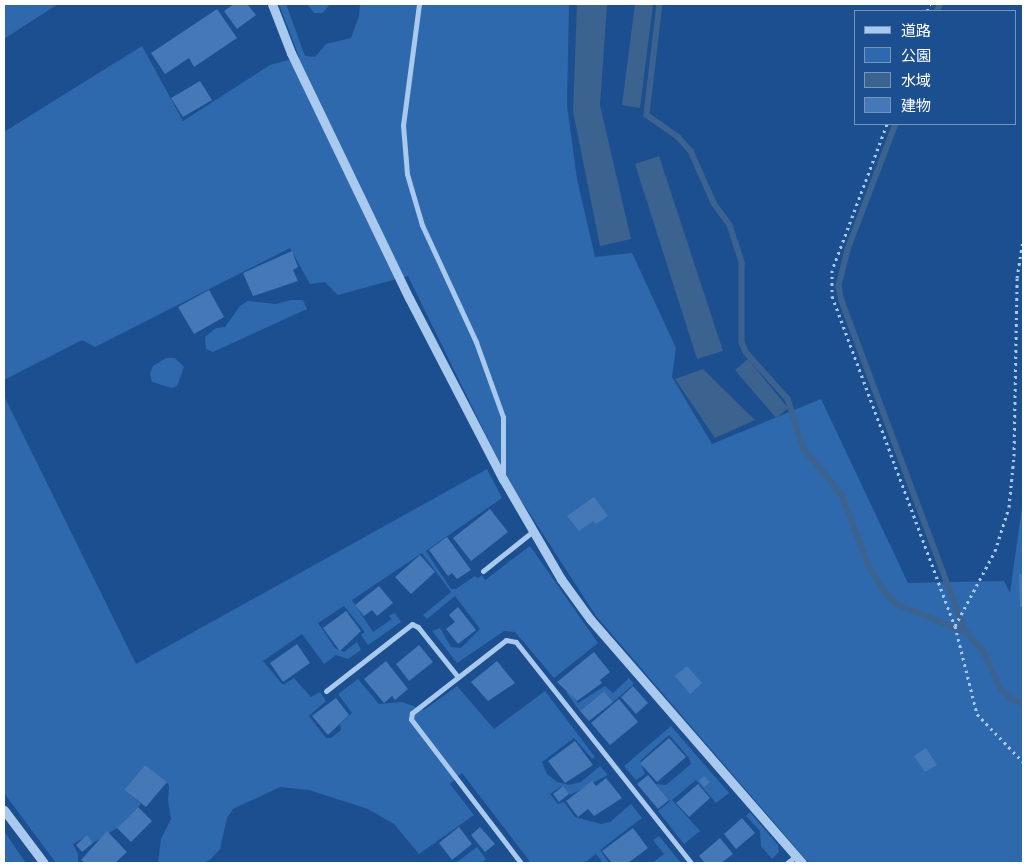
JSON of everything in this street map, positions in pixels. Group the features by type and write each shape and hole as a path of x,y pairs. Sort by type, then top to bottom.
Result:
{"street":[{"path":"272,4 335,146 502,479 532,532 590,619 799,860 787,863"},
{"path":"420,4 403,125 407,174 422,225 476,342 502,417 502,479"},
{"path":"484,571 532,532"},
{"path":"326,691 412,624 418,627 458,677"},
{"path":"522,863 411,720 412,713 506,640 516,642 691,863"},
{"path":"4,810 44,863"}],"path":[{"path":"887,125 832,270 832,296 954,626 978,714 1023,762"},
{"path":"954,626 991,560 1009,507 1014,456 1017,278 1023,242"}],"green space":[{"path":"4,4 58,4 4,39"},
{"path":"279,4 286,4 305,56 315,57 326,44 351,38 359,16 360,4 569,4 567,105 577,179 595,257 632,253 676,348 672,377 712,444 821,399 908,583 1004,581 1010,593 1023,500 1023,863 809,863 596,616 508,480 408,276 338,295 325,282 310,284 290,248 95,347 82,340 4,380 4,132 142,46 183,121 270,65 299,57"},
{"path":"307,4 330,4 323,13 314,13"},
{"path":"291,300 303,300 307,309 213,352 206,349 205,337 216,328 225,327 240,306 248,301 276,304"},
{"path":"166,358 175,358 184,367 177,386 172,388 152,382 150,373 153,366"},
{"path":"4,396 136,664 487,469 502,498 426,551 451,589 456,589 475,576 478,578 482,575 485,580 530,546 598,643 554,678 515,632 504,631 457,663 432,631 440,628 451,647 461,648 480,629 455,596 427,619 423,615 451,592 422,553 352,600 373,632 392,619 389,616 395,613 401,622 368,645 361,635 365,632 344,606 318,623 335,648 344,652 357,642 361,650 348,659 336,655 324,664 302,634 263,661 283,685 294,678 311,697 320,692 326,701 309,716 326,738 331,738 341,730 340,724 352,713 338,694 358,679 379,704 402,702 424,710 457,686 494,729 545,691 595,757 592,759 574,738 542,762 547,774 557,782 569,785 581,782 600,766 608,775 570,795 562,786 550,794 558,804 564,802 575,817 601,824 610,822 631,804 642,818 600,850 609,863 603,863 596,854 584,863 531,863 462,773 450,784 474,815 419,854 394,824 368,809 309,790 280,787 233,809 227,818 220,849 210,860 202,863 158,863 161,839 171,819 168,801 169,785 145,765 124,790 141,804 117,828 93,843 87,836 73,844 78,854 78,863 56,863 4,793"},
{"path":"629,678 634,684 613,702 604,691 580,711 566,692 568,691 578,703 605,686 613,693"},
{"path":"671,726 729,793 716,803 696,780 672,800 700,831 684,844 658,811 670,801 656,784 666,785 691,764 689,758 669,735 640,761 645,774 636,780 624,766"},
{"path":"750,812 778,845 779,852 772,859 761,846 760,831 746,816"},
{"path":"4,831 19,853 26,863 4,863"},
{"path":"659,836 681,863 652,863 664,854 653,840"},
{"path":"477,847 486,859 481,863 456,863"}],"water":[{"path":"577,4 607,4 600,105 631,239 600,246 573,111"},
{"path":"635,4 653,4 640,108 622,105"},
{"path":"659,156 723,351 697,359 635,164"},
{"path":"748,359 788,408 776,418 735,370"},
{"path":"703,369 755,420 715,438 675,379"}],"building":[{"path":"234,4 247,4 256,15 237,29 224,11"},
{"path":"217,9 237,38 194,67 189,58 165,74 151,53"},
{"path":"200,81 212,100 183,117 171,98"},
{"path":"292,251 298,267 293,270 298,281 253,296 243,273"},
{"path":"209,290 224,317 194,334 178,307"},
{"path":"594,497 608,516 596,524 593,521 579,531 567,516"},
{"path":"490,509 508,532 471,561 453,538"},
{"path":"447,537 471,570 457,579 452,573 448,576 429,550"},
{"path":"420,555 435,572 411,594 395,577"},
{"path":"1019,574 1023,574 1023,607 1020,607"},
{"path":"379,586 393,603 377,616 372,610 364,616 355,605"},
{"path":"458,607 476,630 458,644 446,629 455,622 449,615"},
{"path":"346,611 361,631 340,651 323,628"},
{"path":"297,644 310,663 283,682 270,663"},
{"path":"419,645 433,662 409,681 396,664"},
{"path":"594,652 610,672 600,680 602,683 577,701 557,682"},
{"path":"386,661 408,689 395,700 392,696 384,703 364,679"},
{"path":"497,661 515,683 488,701 471,682"},
{"path":"687,666 702,683 690,694 675,676"},
{"path":"633,686 648,703 636,714 621,697"},
{"path":"604,691 613,702 589,721 580,711"},
{"path":"336,698 349,715 328,735 312,716"},
{"path":"619,699 638,722 610,745 591,723"},
{"path":"669,738 686,757 657,782 640,763"},
{"path":"575,741 593,765 565,783 548,761"},
{"path":"926,748 937,765 925,772 914,756"},
{"path":"145,765 167,782 146,807 124,790"},
{"path":"648,775 669,800 658,809 637,784"},
{"path":"704,776 710,782 704,787 699,781"},
{"path":"606,778 622,798 594,816 588,809 578,817 566,801 592,781 596,786"},
{"path":"698,784 710,798 689,817 676,803"},
{"path":"563,786 569,794 559,802 553,794"},
{"path":"138,807 152,821 131,842 117,828"},
{"path":"742,818 755,833 736,849 724,834"},
{"path":"459,827 472,844 452,860 439,843"},
{"path":"480,827 495,844 485,852 471,835"},
{"path":"633,828 648,848 628,863 612,863 602,851"},
{"path":"107,831 127,852 115,863 85,863 81,860"},
{"path":"87,835 93,843 82,852 76,845"},
{"path":"720,838 733,854 721,863 705,863 699,856"}],"waterway":[{"path":"660,4 647,115 678,137 691,151 714,203 730,225 742,263 742,342 746,352 788,399 804,449 842,495 870,568 883,589 897,604 967,633 984,652 1001,689 1010,698 1023,704"},
{"path":"937,10 940,4"},
{"path":"896,125 848,250 839,286 842,301 966,632"}]}
